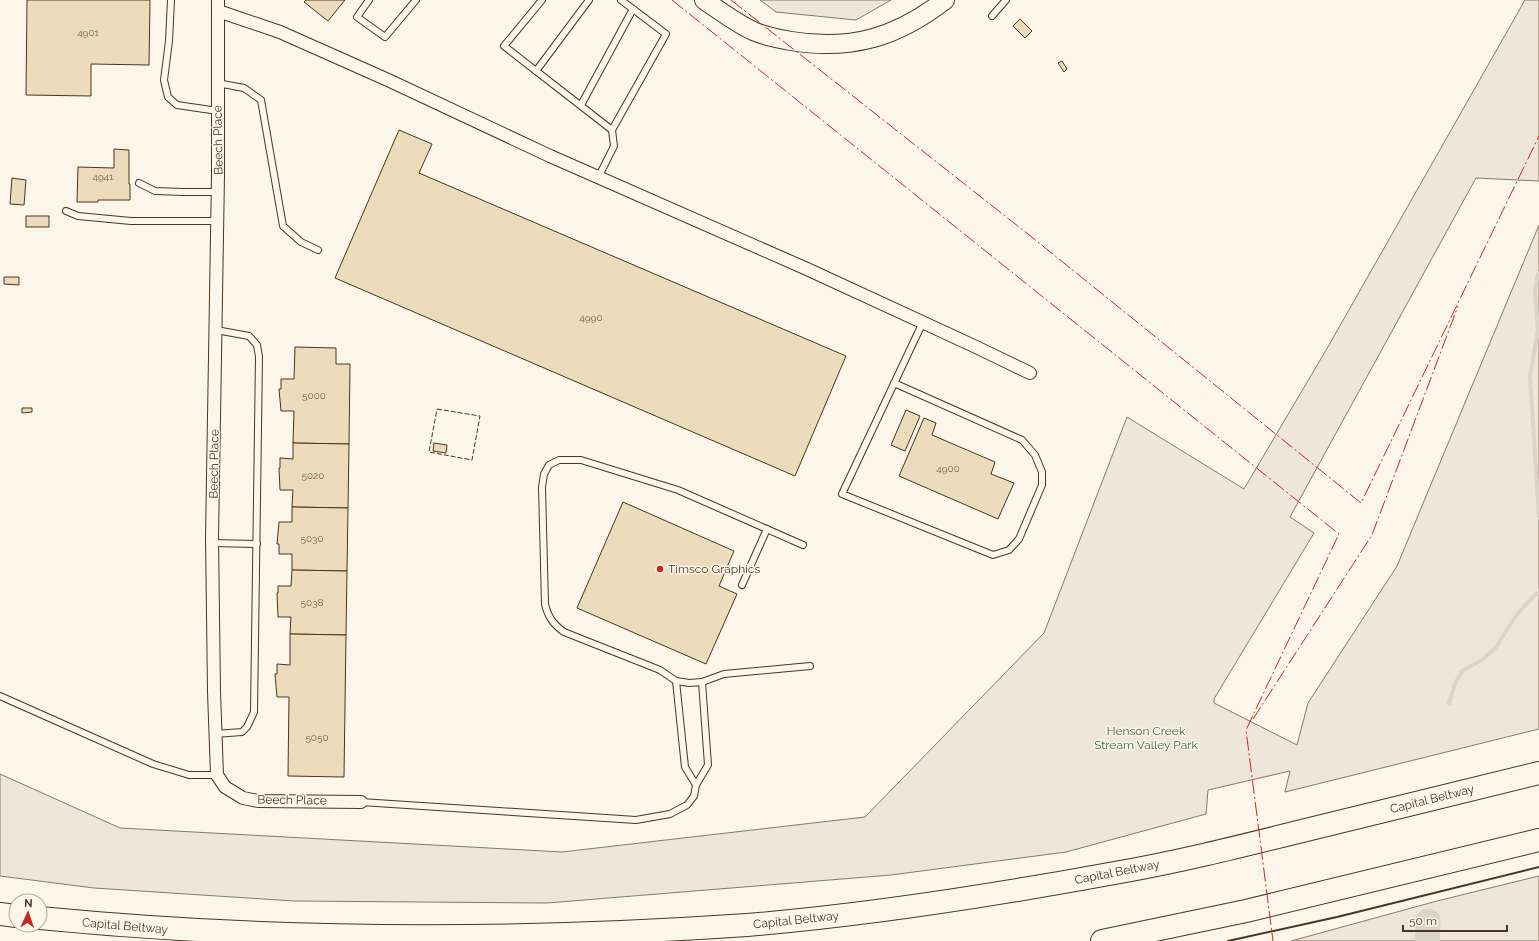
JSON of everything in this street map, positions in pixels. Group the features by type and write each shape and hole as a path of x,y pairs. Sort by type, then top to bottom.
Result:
{"highway":[{"name":"Capital Beltway","path":"48,919 101,925 219,933 325,937 412,938 540,937 749,925 881,910 996,894 1113,874 1236,847 1539,773"},
{"path":"1102,941 1246,911 1539,840"}],"street":[{"path":"704,0 753,31 780,39 806,43 837,45 870,40 902,28 925,15 945,0"},
{"name":"Beech Place","path":"218,5 218,221 212,543 216,775 225,787 243,798 258,801 360,802"},
{"path":"218,5 598,178 807,269 1030,373"}],"lane":[{"path":"171,0 169,41 164,80 168,97 177,105 218,111"},
{"path":"369,0 357,17 385,37 416,0"},
{"path":"542,0 504,46 612,130"},
{"path":"536,71 588,0"},
{"path":"598,178 614,146 612,130 666,34 621,0"},
{"path":"992,16 1006,0"},
{"path":"581,105 633,9"},
{"path":"217,83 244,88 262,100 283,226 301,242 318,250"},
{"path":"139,183 155,190 218,192"},
{"path":"66,211 78,216 131,220 218,221"},
{"path":"894,383 1022,440 1035,455 1042,472 1042,485 1019,539 1009,550 993,555 842,494 894,383 923,322"},
{"path":"215,734 242,732 247,727 254,712 259,357 257,344 249,336 216,330"},
{"path":"804,545 678,490 596,464 581,460 559,460 549,465 544,474 542,486 544,598 548,616 555,625 564,632 660,670 676,681 689,683 702,682 724,674 810,666"},
{"path":"742,585 767,529"},
{"path":"212,543 257,544"},
{"path":"676,681 685,767 696,785"},
{"path":"360,802 636,820 670,814 687,805 694,796 696,785 708,765 702,682"},
{"path":"0,696 153,764 189,775 216,775"}],"green space":[{"path":"760,0 891,0 856,20 776,12"},
{"name":"Henson Creek Stream Valley Park","path":"1525,0 1539,0 1539,181 1476,178 1290,517 1314,533 1214,699 1214,703 1297,745 1308,703 1397,566 1539,225 1539,729 1285,792 1290,771 1208,790 1206,814 1066,852 891,875 547,903 294,901 94,888 0,876 0,774 120,828 562,852 865,817 1044,633 1127,417 1244,489 1329,345"},
{"path":"1539,876 1539,941 1291,941 1437,901"}],"building":[{"path":"27,0 150,0 149,65 91,64 91,96 26,95"},
{"path":"306,0 345,0 328,21 304,2"},
{"path":"1020,19 1032,31 1025,38 1013,26"},
{"path":"1062,61 1067,69 1064,72 1058,63"},
{"path":"399,130 432,144 419,173 846,356 795,476 335,278"},
{"path":"114,149 129,150 130,200 98,200 98,202 77,202 78,167 114,168"},
{"path":"12,178 26,180 24,205 10,204"},
{"path":"26,216 49,216 49,227 26,227"},
{"path":"4,277 19,277 19,285 4,284"},
{"path":"295,347 336,348 336,364 350,364 349,444 293,443 294,411 281,411 279,389 281,389 281,379 294,379"},
{"path":"22,408 32,408 32,412 22,413"},
{"path":"906,410 920,416 905,451 891,445"},
{"path":"924,418 936,423 932,435 995,462 991,474 1014,483 998,519 899,476"},
{"path":"293,443 349,444 348,508 292,507 293,490 280,490 279,468 280,458 293,459"},
{"path":"434,443 447,445 446,453 433,451"},
{"name":"Timsco Graphics","path":"623,502 734,551 719,586 737,594 706,664 577,608"},
{"path":"292,507 348,508 347,571 292,570 292,554 279,554 279,544 277,544 279,522 292,522"},
{"path":"292,570 347,571 346,635 290,634 291,617 278,617 277,593 278,586 291,586"},
{"path":"290,634 346,635 344,777 288,776 289,697 277,697 275,674 277,674 277,664 290,665"}],"waterway":[{"path":"1539,273 1535,292 1538,331 1530,376 1539,517"},
{"path":"1449,703 1455,684 1462,671 1482,660 1496,647 1518,613 1539,591"},
{"path":"1427,941 1428,921"}],"fence":[{"path":"437,409 480,416 472,460 429,452 437,409"}],"wall":[{"path":"1228,941 1337,917 1539,867"}],"power":[{"path":"672,0 1339,534 1246,730 1273,941"},
{"path":"731,0 1033,238 1361,503 1539,136"},
{"path":"1253,719 1372,535 1458,306"}],"place":[{"name":"Timsco Graphics","path":"660,569"}]}
